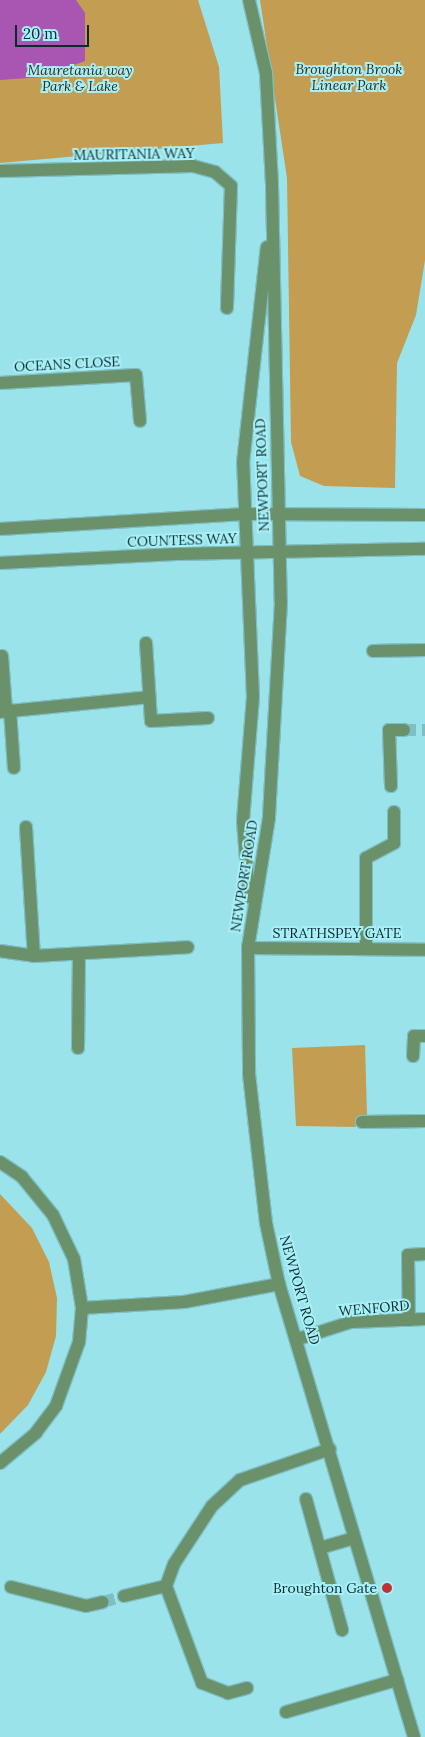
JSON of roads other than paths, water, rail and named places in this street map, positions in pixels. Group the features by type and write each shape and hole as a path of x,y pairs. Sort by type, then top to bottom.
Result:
{"street":[{"name":"NEWPORT ROAD","path":"249,0 266,73 273,206 280,552 269,818 250,915 248,948 249,1074 266,1223 280,1284 298,1339 354,1538 414,1737"},
{"name":"MAURITANIA WAY","path":"0,171 193,166 215,172 231,186 227,308"},
{"path":"250,915 243,821 253,697 243,463 273,206"},
{"name":"OCEANS CLOSE","path":"0,383 136,375 140,421"},
{"path":"0,529 245,514 425,514"},
{"name":"COUNTESS WAY","path":"0,563 280,552 425,550"},
{"path":"146,643 151,720 208,718"},
{"path":"373,651 425,650"},
{"path":"2,656 5,711 14,768"},
{"path":"5,711 149,697"},
{"path":"391,786 389,730 404,730"},
{"path":"366,948 366,858 394,843 394,812"},
{"path":"26,827 34,956"},
{"path":"0,952 34,956 188,947"},
{"name":"STRATHSPEY GATE","path":"248,948 425,950"},
{"path":"78,1048 79,954"},
{"path":"413,1056 414,1036 425,1036"},
{"path":"362,1122 425,1121"},
{"path":"0,1162 22,1177 53,1215 74,1259 82,1308 79,1342 56,1406 36,1434 0,1463"},
{"path":"409,1320 408,1255 425,1254"},
{"path":"82,1308 184,1302 280,1284"},
{"name":"WENFORD","path":"298,1339 352,1322 425,1319"},
{"path":"247,1688 228,1693 202,1682 192,1651 166,1586 174,1564 212,1506 240,1480 330,1449"},
{"path":"306,1499 342,1630"},
{"path":"320,1548 354,1538"},
{"path":"131,1594 166,1586"},
{"path":"11,1587 86,1606 103,1602"},
{"path":"286,1712 397,1680"}],"tunnel":[{"path":"404,730 425,730"},
{"path":"103,1602 124,1596"}],"place":[{"name":"Broughton Gate","path":"387,1588"}],"park label":[{"name":"Mauretania way Park & Lake","path":"80,78"},
{"name":"Broughton Brook Linear Park","path":"349,78"}]}
